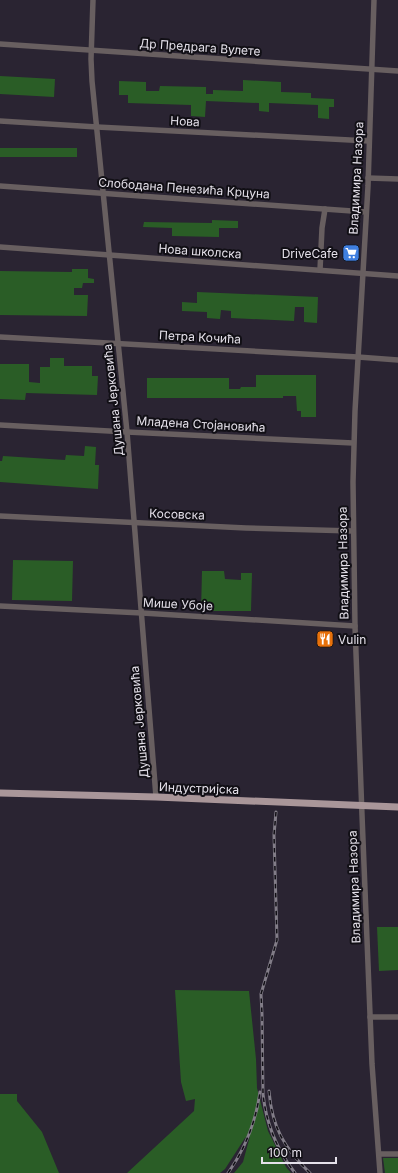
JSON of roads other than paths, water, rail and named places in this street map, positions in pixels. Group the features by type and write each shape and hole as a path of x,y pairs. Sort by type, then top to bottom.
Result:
{"main road":[{"name":"Индустријска","path":"0,793 156,797 398,807"}],"street":[{"name":"Душана Јерковића","path":"93,0 91,51 92,85 128,432 156,797"},
{"name":"Владимира Назора","path":"374,0 368,178 353,442 353,531 361,805 372,1064 380,1173"},
{"name":"Др Предрага Вулете","path":"0,44 398,71"},
{"name":"Нова","path":"0,121 369,141"},
{"path":"368,178 398,179"},
{"name":"Слободана Пенезића Крцуна","path":"0,186 366,212"},
{"path":"320,270 322,228 325,209"},
{"name":"Нова школска","path":"0,247 398,276"},
{"name":"Петра Кочића","path":"0,337 358,356 398,360"},
{"name":"Младена Стојановића","path":"0,425 353,442"},
{"name":"Косовска","path":"0,516 135,523 353,531"},
{"name":"Мише Убоје","path":"0,606 355,626"},
{"path":"370,1017 398,1017"},
{"path":"379,1154 398,1154"}],"railway":[{"path":"276,812 274,835 277,940 261,994 263,1094 264,1105 273,1136 295,1173"},
{"path":"269,1091 276,1126 286,1146 310,1173"},
{"path":"228,1173 240,1154 253,1124 260,1092"}],"place":[{"name":"DriveCafe","path":"351,253"},
{"name":"Vulin","path":"325,639"}]}
